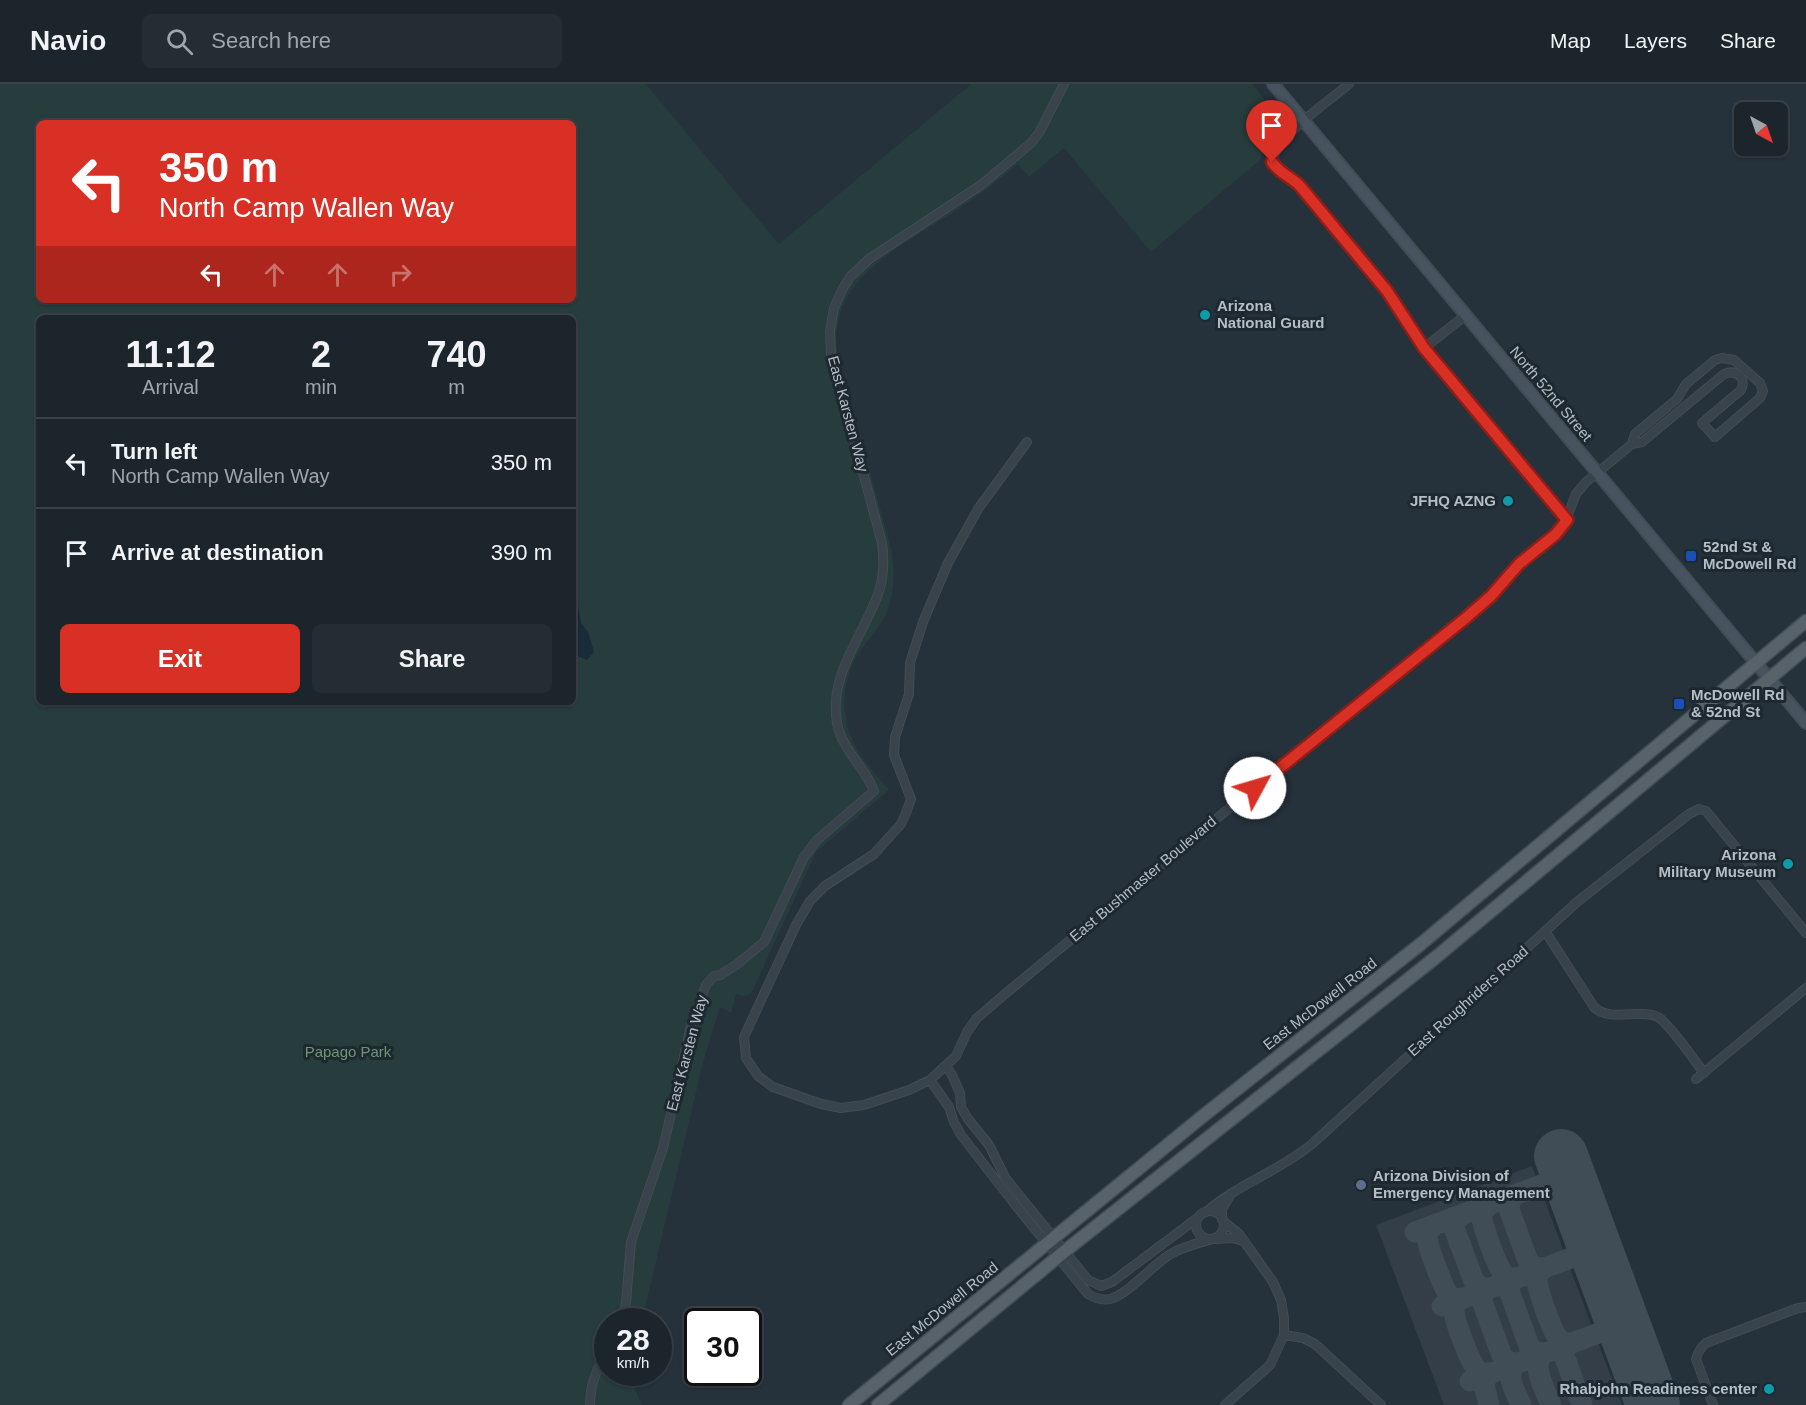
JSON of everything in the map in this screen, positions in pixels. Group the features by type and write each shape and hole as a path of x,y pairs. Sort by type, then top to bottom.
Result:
{"main road":[{"name":"North 52nd Street","path":"1273,84 1806,723"},
{"name":"East McDowell Road","path":"849,1405 1203,1116 1422,943 1806,621"},
{"path":"878,1405 1061,1255 1435,958 1806,648"}],"street":[{"name":"East Karsten Way","path":"625,1308 631,1242 663,1148 682,1061 699,1001 706,985 714,976 720,975 744,959 764,942 796,870 817,840 874,791 869,778 843,740 837,723 836,705 840,678 877,596 884,564 882,543 831,354 830,331 834,308 843,288 869,258 981,185 1031,143 1039,134 1064,84"},
{"path":"1349,84 1289,133 1275,151 1272,162 1278,171 1293,179 1300,186 1387,291 1424,348 1567,520"},
{"path":"1424,348 1466,315"},
{"path":"1598,472 1632,444 1642,442 1724,374 1728,372 1736,374 1742,379 1744,386 1742,390 1702,423 1715,437 1760,398 1763,391 1760,382 1734,360 1722,358 1715,360 1686,384 1671,405 1635,435 1632,444"},
{"path":"1715,360 1724,374"},
{"name":"East Bushmaster Boulevard","path":"1027,442 978,510 948,563 923,622 910,663 909,694 895,737 894,755 911,799 901,824 874,854 825,886 810,901 744,1037 746,1058 758,1076 773,1087 821,1104 851,1108 909,1090 930,1080 956,1056 967,1032 977,1018 1221,815 1491,596 1519,564 1556,534 1567,520 1576,494 1598,472"},
{"name":"East Roughriders Road","path":"1203,1214 1225,1196 1282,1166 1312,1144 1577,902 1689,814 1699,809 1706,811 1806,933"},
{"path":"1545,931 1594,1007 1603,1014 1656,1016 1663,1020 1704,1073"},
{"path":"1696,1078 1806,988"},
{"path":"946,1066 960,1093 961,1107 968,1119 989,1145 1006,1179 1050,1241"},
{"path":"930,1080 949,1107 961,1135 1050,1241 1088,1294 1100,1300 1110,1299 1126,1289 1170,1254 1221,1233 1222,1209 1230,1194"},
{"path":"1061,1255 1088,1280 1101,1286 1123,1274 1203,1214 1214,1212 1239,1234 1267,1273 1281,1300 1284,1312 1284,1335 1270,1365 1225,1405"},
{"path":"1203,1214 1196,1224 1198,1232 1204,1238 1243,1240"},
{"path":"1713,1405 1696,1359 1701,1347 1806,1307"},
{"path":"1284,1335 1303,1338 1315,1344 1381,1405"},
{"path":"590,1405 590,1390 594,1377"}],"shaded area":[{"path":"1532,1166 1622,1405 1444,1405 1376,1225"}],"green space":[{"name":"Papago Park","path":"0,84 646,84 779,244 971,84 1252,84 1279,117 1279,125 1267,136 1261,159 1151,252 1064,148 1029,177 1018,164 969,202 889,254 870,269 854,287 843,307 837,329 838,356 891,548 894,572 892,596 885,617 861,650 850,671 845,695 846,719 857,749 889,790 816,852 751,994 743,996 736,994 731,1013 720,1007 703,1063 645,1308 594,1308 594,1386 633,1386 642,1405 0,1405"}],"water":[{"path":"576,574 581,623 588,632 594,652 587,660 576,655"}],"taxiway":[{"path":"1415,1232 1568,1175"},
{"path":"1515,1195 1510,1201 1509,1209 1528,1261 1534,1267 1544,1268"},
{"path":"1489,1205 1481,1213 1490,1244 1504,1275 1516,1278"},
{"path":"1462,1215 1456,1220 1454,1228 1474,1281 1481,1288 1489,1288"},
{"path":"1435,1225 1428,1231 1427,1236 1436,1266 1449,1295 1462,1298"},
{"path":"1442,1306 1595,1249"},
{"path":"1544,1268 1536,1276 1545,1308 1558,1338 1563,1342 1571,1343"},
{"path":"1516,1278 1509,1285 1509,1290 1529,1346 1535,1352 1544,1353"},
{"path":"1489,1288 1482,1296 1482,1301 1502,1356 1508,1362 1517,1363"},
{"path":"1462,1298 1455,1304 1454,1310 1463,1341 1477,1370 1482,1373 1491,1373"},
{"path":"1470,1381 1623,1324"},
{"path":"1571,1343 1566,1347 1564,1355 1582,1405"},
{"path":"1544,1353 1540,1358 1538,1371 1551,1405"},
{"path":"1517,1363 1513,1367 1511,1378 1521,1405"},
{"path":"1489,1405 1483,1381 1491,1373"},
{"path":"1636,1405 1651,1399"}],"runway":[{"path":"1561,1156 1653,1405"}],"place":[{"name":"Arizona National Guard","path":"1205,315"},
{"name":"JFHQ AZNG","path":"1508,501"},
{"name":"52nd St & McDowell Rd","path":"1691,556"},
{"name":"McDowell Rd & 52nd St","path":"1679,704"},
{"name":"Arizona Military Museum","path":"1788,864"},
{"name":"Arizona Division of Emergency Management","path":"1361,1185"},
{"name":"Rhabjohn Readiness center","path":"1769,1389"}],"route":[{"path":"1255,788 1467,617 1491,596 1519,564 1556,534 1567,520 1424,348 1387,291 1300,186 1293,179 1278,171 1272,162"}]}
